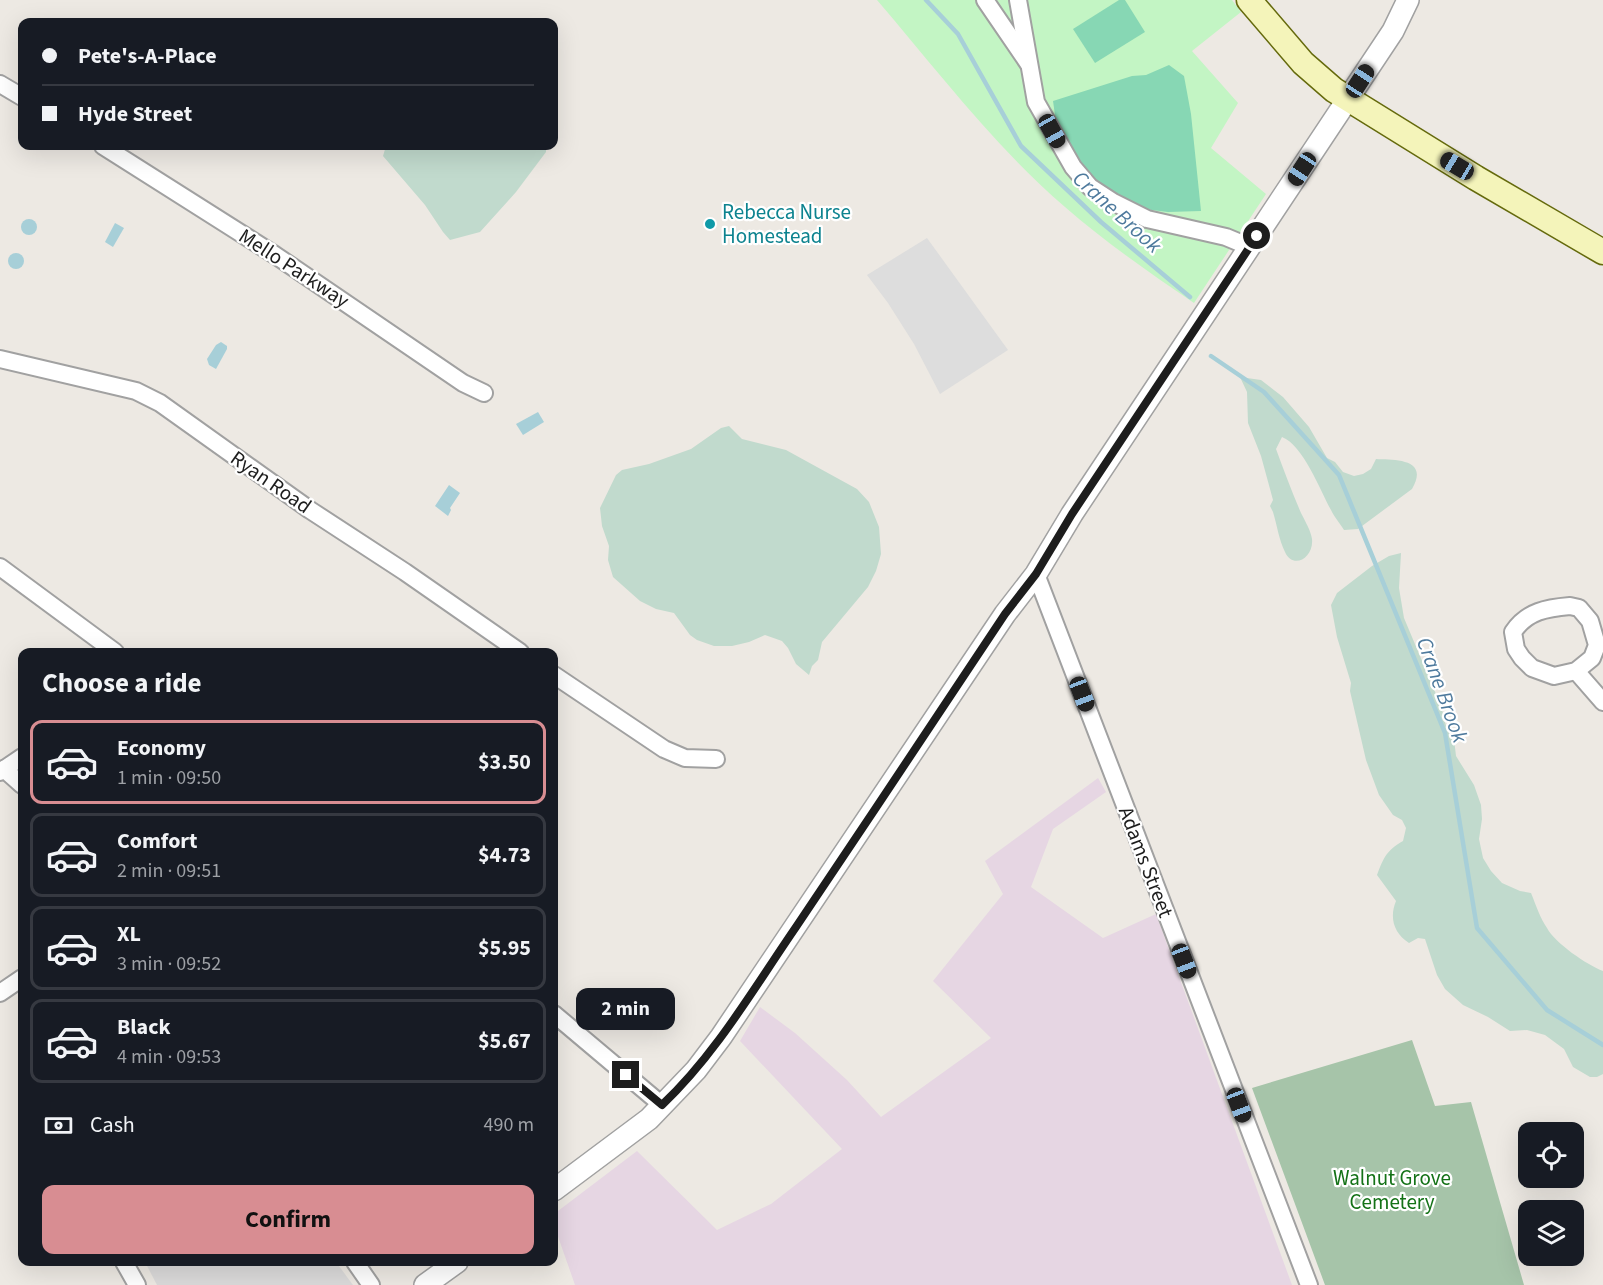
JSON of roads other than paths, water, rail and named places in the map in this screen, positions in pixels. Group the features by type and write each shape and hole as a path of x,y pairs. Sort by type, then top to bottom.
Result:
{"main road":[{"path":"1249,0 1303,63 1348,100 1603,252"}],"street":[{"path":"985,0 1030,66"},
{"path":"1018,0 1036,102 1073,167 1090,187 1113,202 1147,219 1226,237 1250,247"},
{"path":"558,1188 649,1119 696,1070 721,1037 1005,614 1036,574 1072,514 1393,31 1408,0"},
{"path":"0,84 18,95"},
{"name":"Mello Parkway","path":"109,150 291,266 463,383 484,393"},
{"name":"Ryan Road","path":"0,359 136,391 160,403 305,506 514,648"},
{"path":"0,567 110,648"},
{"name":"Adams Street","path":"1036,574 1309,1285"},
{"path":"1570,606 1580,608 1590,621 1597,645 1592,658 1576,671 1554,676 1532,668 1516,649 1513,632 1520,622 1534,612 1544,609 1570,606"},
{"path":"1576,671 1603,702"},
{"path":"558,678 664,749 685,758 716,759"},
{"path":"18,760 2,771 18,781"},
{"path":"0,993 18,981"},
{"path":"558,1017 662,1105"},
{"path":"126,1266 137,1285"},
{"path":"358,1266 371,1285"},
{"path":"425,1285 451,1266"}],"water":[{"path":"29,219 35,221 37,227 35,233 29,235 23,233 21,227 23,221"},
{"path":"115,223 124,228 113,247 105,242"},
{"path":"13,253 19,253 24,261 22,267 13,269 8,264 8,258"},
{"path":"221,342 227,346 227,349 216,369 209,365 207,359 216,345"},
{"path":"538,412 544,422 523,435 516,424"},
{"path":"449,485 460,493 450,508 448,516 435,506"}],"waterway":[{"name":"Crane Brook","path":"926,0 958,34 1021,146 1101,222 1190,297"},
{"name":"Crane Brook","path":"1211,356 1264,392 1339,475 1445,733 1477,928 1547,1010 1603,1045"}],"place":[{"name":"Rebecca Nurse Homestead","path":"710,224"}],"park label":[{"name":"Walnut Grove Cemetery","path":"1392,1190"}]}
